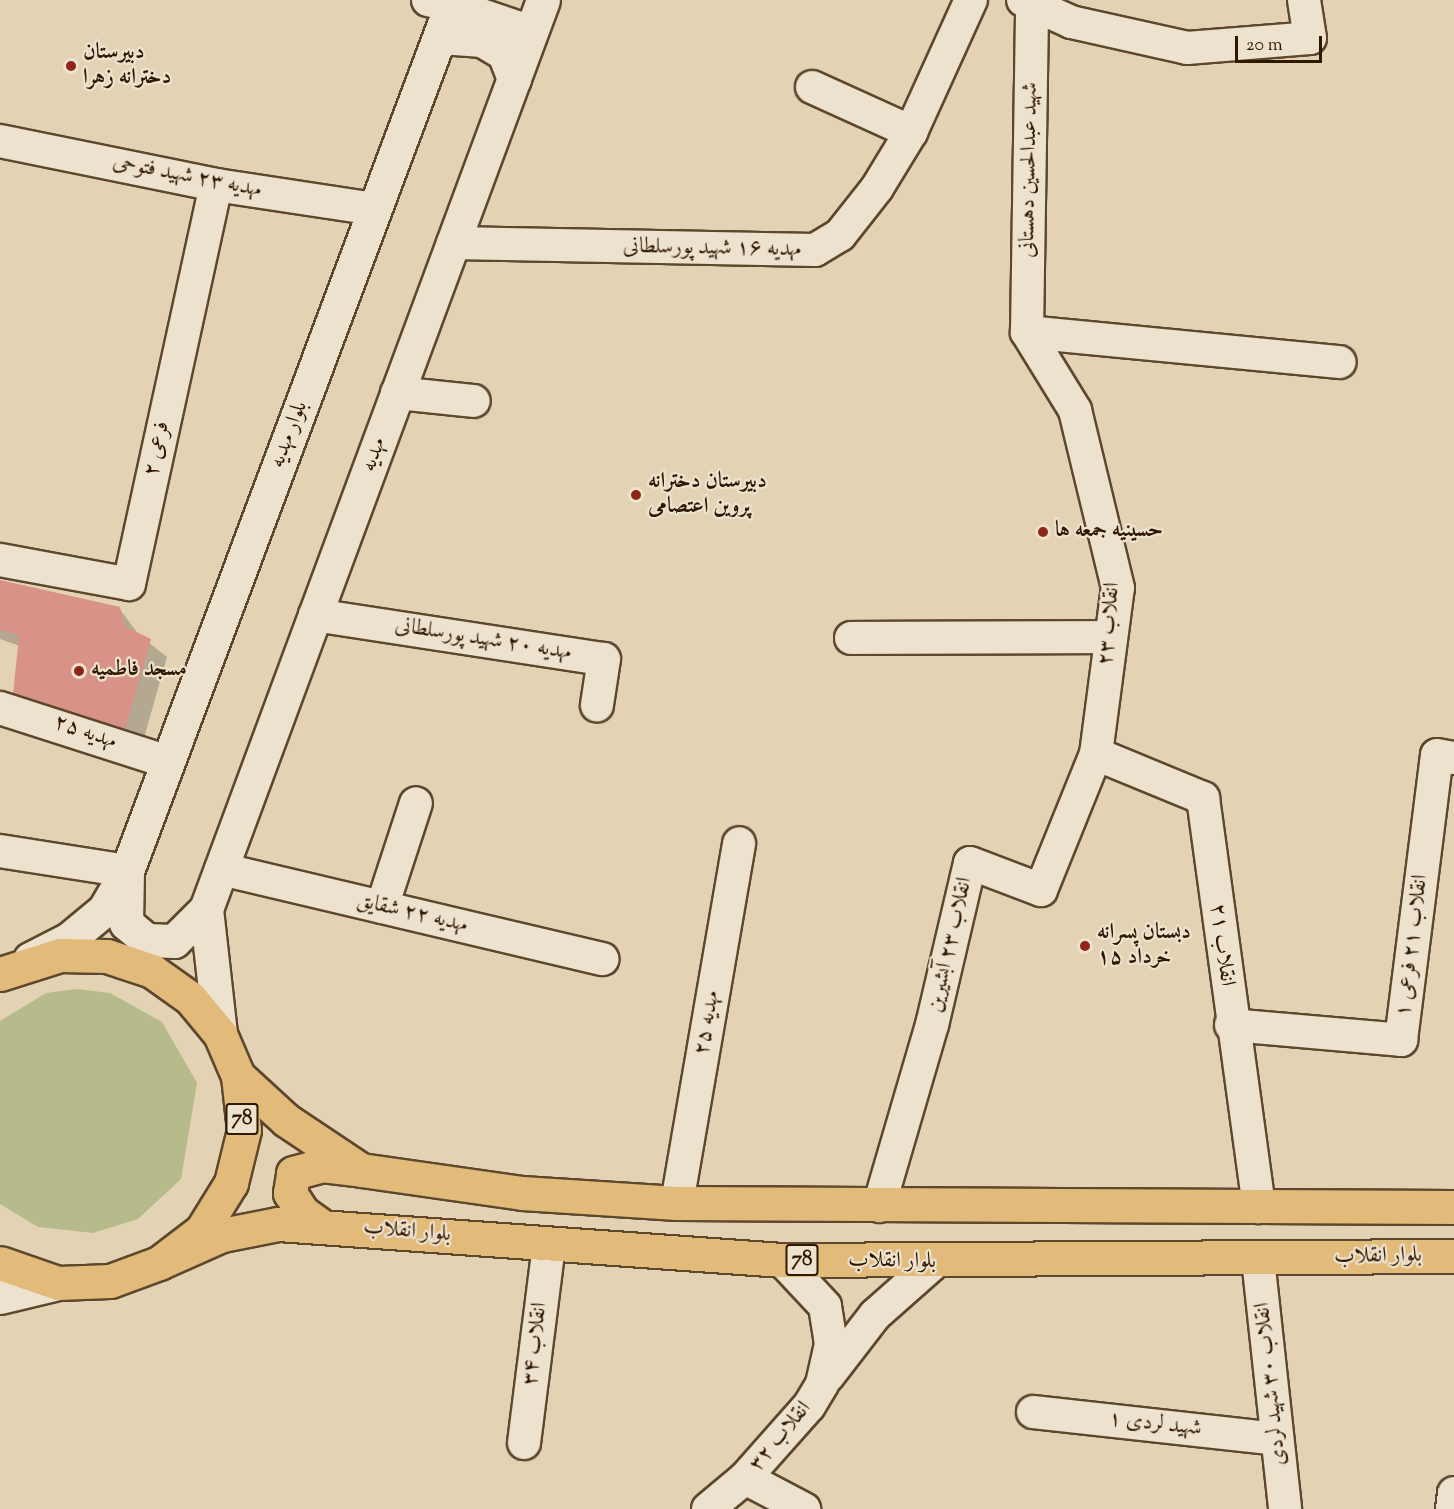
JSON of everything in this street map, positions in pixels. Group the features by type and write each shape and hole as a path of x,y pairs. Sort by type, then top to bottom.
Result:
{"main road":[{"name":"مهدیه","path":"206,909 543,0"},
{"path":"444,2 531,33"},
{"name":"بلوار مهدیه","path":"127,871 440,37 444,2"},
{"path":"440,37 482,40 504,53 514,79"},
{"path":"127,871 126,923 146,940 174,941 206,909"},
{"path":"4,971 69,939 104,910 127,871"},
{"path":"206,909 220,1034"},
{"name":"78","path":"0,1263 58,1283 110,1281 159,1263 202,1230 231,1183 243,1130 238,1076 220,1034 190,998 152,971 107,956 60,955 4,971"},
{"name":"78","path":"238,1076 286,1119 361,1170 522,1193 677,1203 879,1206 1454,1207"},
{"path":"319,1224 303,1213 290,1193 293,1173 322,1165 361,1170"},
{"name":"بلوار انقلاب","path":"159,1263 222,1235 278,1224 319,1224 549,1246 782,1260 935,1262 1454,1256"},
{"path":"0,1297 58,1283"}],"street":[{"name":"مهدیه ۱۶ شهید پورسلطانی","path":"453,243 808,252 840,236 865,207 911,132 971,0"},
{"path":"1027,4 1071,22 1187,48 1310,38 1304,0"},
{"name":"شهید عبدالحسین دهستانی","path":"1027,4 1027,332"},
{"path":"812,87 911,132"},
{"name":"مهدیه ۲۳ شهید فتوحی","path":"0,141 216,185 375,209"},
{"name":"فرعی ۲","path":"0,560 129,584 216,185"},
{"path":"1027,332 1340,362"},
{"name":"انقلاب ۲۳","path":"1027,332 1075,410 1097,487 1118,588 1096,754"},
{"path":"397,393 474,401"},
{"name":"مهدیه ۲۰ شهید پورسلطانی","path":"315,615 604,659 597,705"},
{"path":"851,638 1111,637"},
{"name":"مهدیه ۲۵","path":"0,708 168,762"},
{"name":"انقلاب ۲۱","path":"1096,754 1203,798 1232,1025 1259,1207"},
{"name":"انقلاب ۲۳ آبشیرین","path":"879,1206 932,1025 970,863 1041,890 1096,754"},
{"name":"انقلاب ۲۱ فرعی ۱","path":"1232,1025 1401,1040 1446,756"},
{"path":"382,907 416,803"},
{"name":"مهدیه ۲۵","path":"677,1203 739,843"},
{"path":"0,851 127,871"},
{"name":"مهدیه ۲۲ شقایق","path":"221,869 603,960"},
{"name":"انقلاب ۳۴","path":"524,1443 549,1246"},
{"name":"انقلاب ۳۰ شهید لردی","path":"1258,1259 1285,1509"},
{"name":"انقلاب ۳۲","path":"708,1509 745,1478 809,1406 822,1384 831,1344 825,1306 782,1260"},
{"path":"822,1384 875,1315 935,1262"},
{"name":"شهید لردی ۱","path":"1033,1412 1277,1439"},
{"path":"745,1478 804,1509"},
{"path":"1452,1509 1454,1492"}],"green space":[{"path":"77,989 110,993 162,1022 197,1083 181,1179 138,1219 93,1233 38,1227 0,1204 0,1021 46,993"}],"building":[{"name":"مسجد فاطمیه","path":"0,580 120,607 124,626 151,639 123,736 12,704 19,636 0,629"}],"place":[{"name":"دبیرستان دخترانه زهرا","path":"71,66"},
{"name":"دبیرستان دخترانه پروین اعتصامی","path":"636,495"},
{"name":"حسینیه جمعه ها","path":"1043,532"},
{"name":"مسجد فاطمیه","path":"79,671"},
{"name":"دبستان پسرانه ۱۵ خرداد","path":"1085,946"}]}
